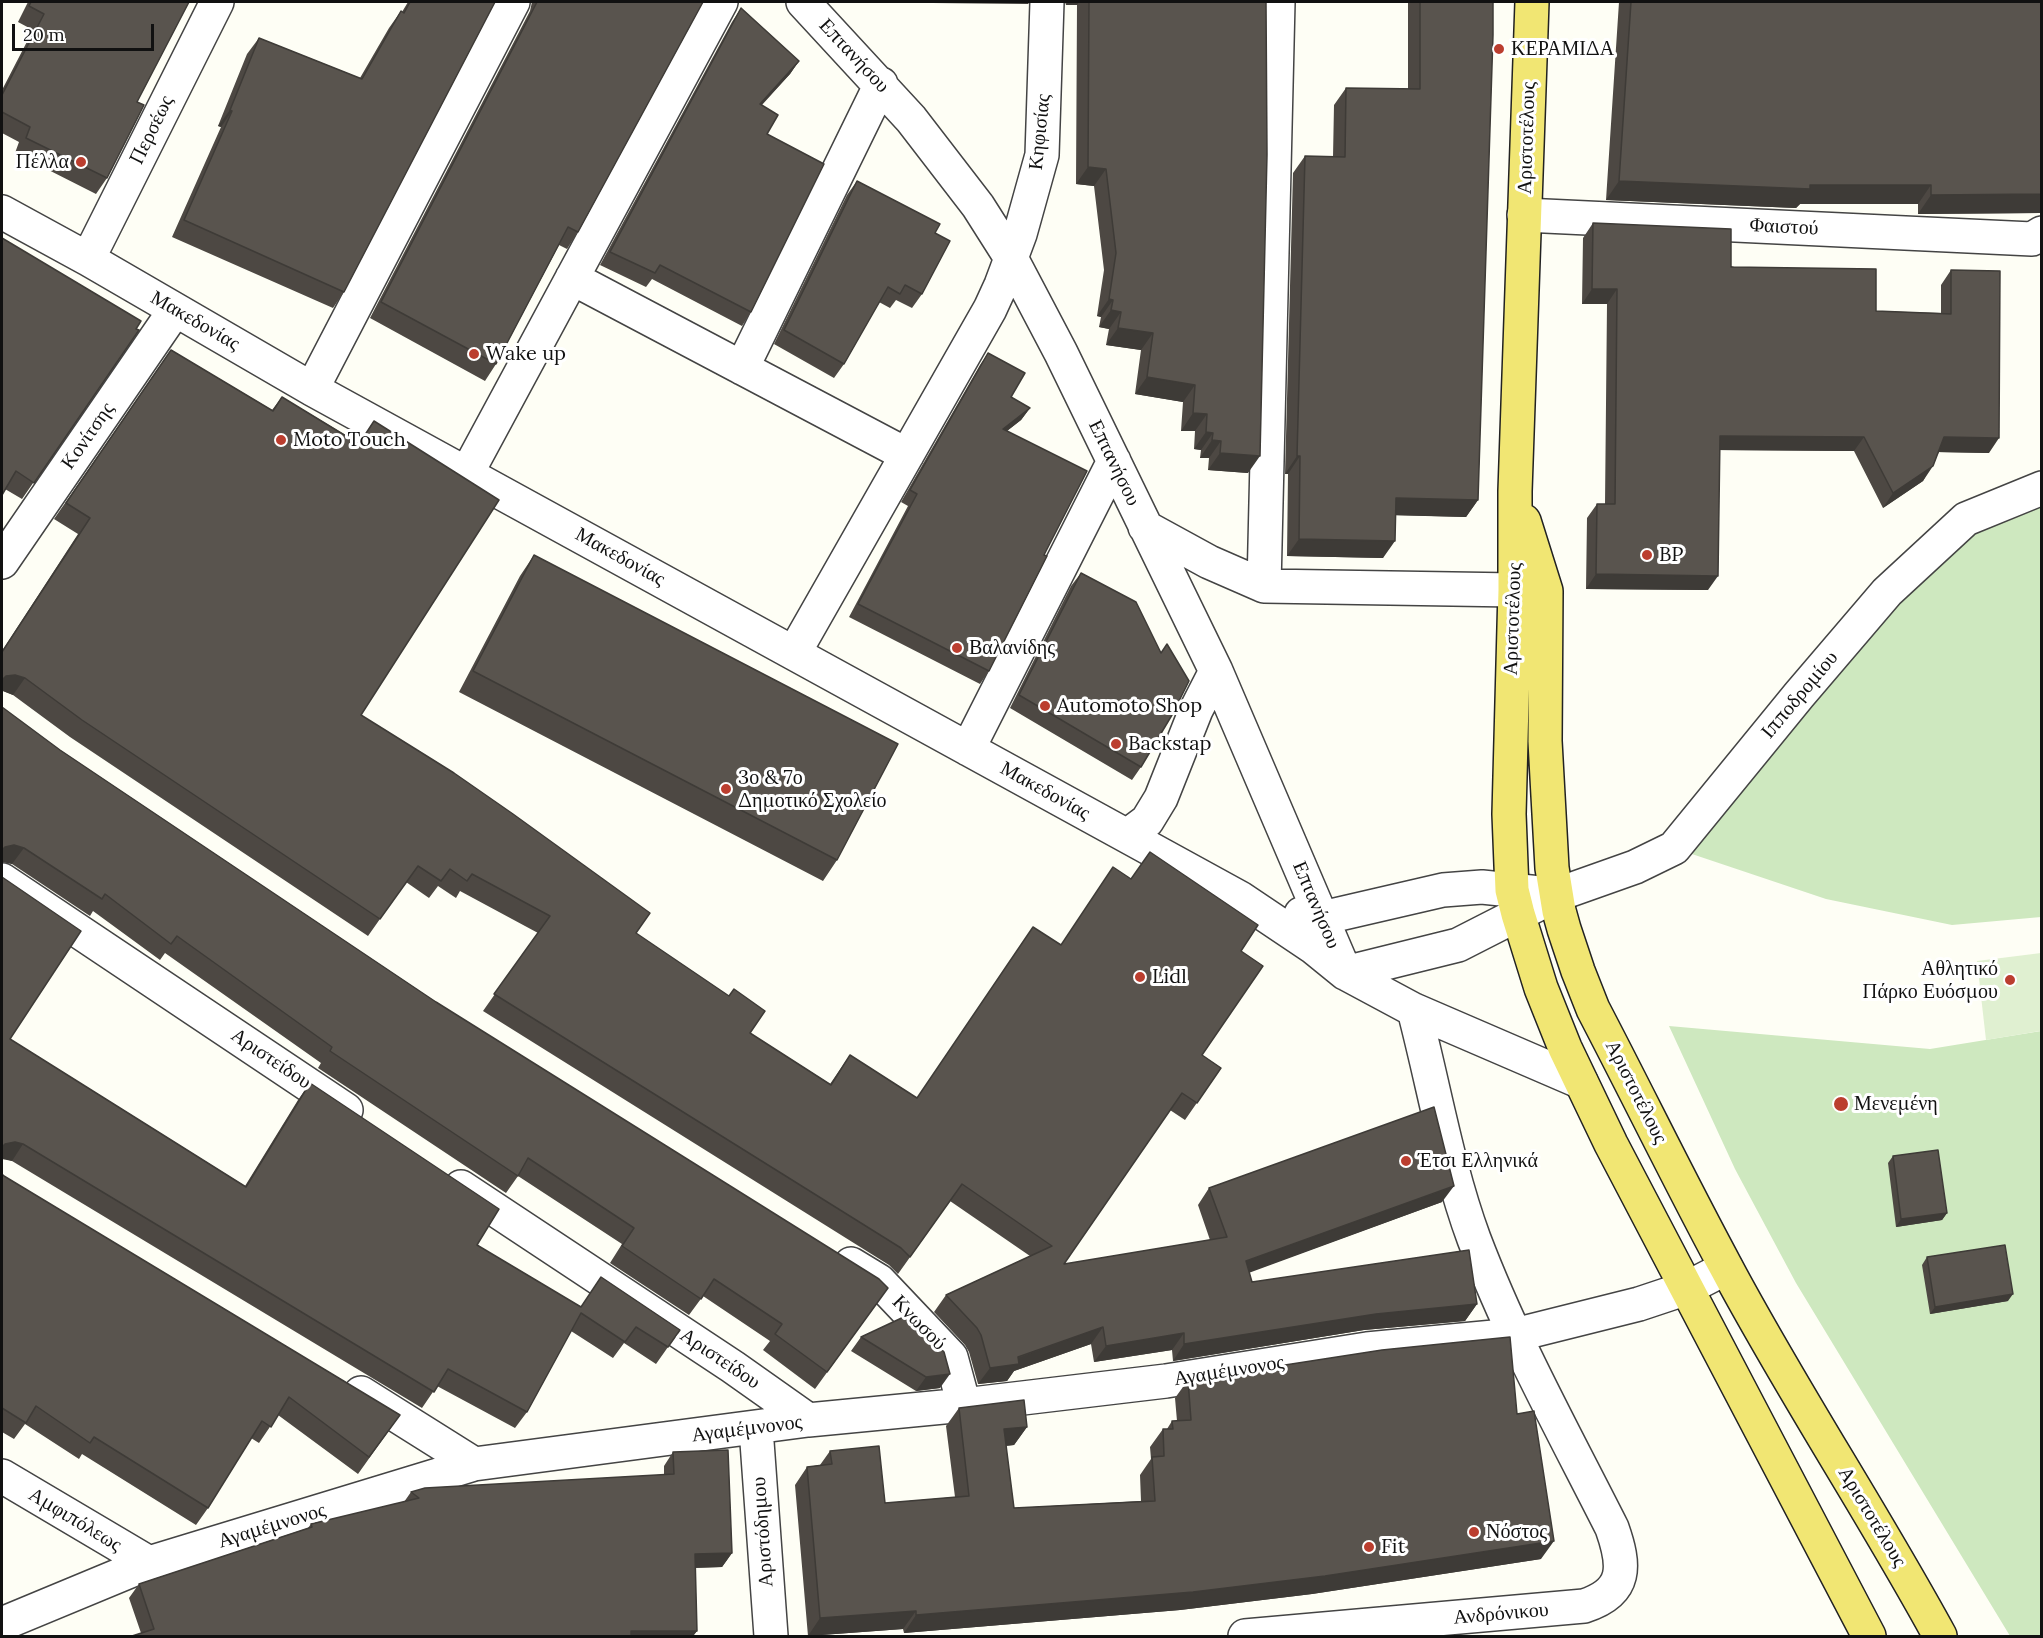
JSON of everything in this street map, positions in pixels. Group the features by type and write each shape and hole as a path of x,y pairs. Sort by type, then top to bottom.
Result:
{"main road":[{"name":"Αριστοτέλους","path":"1532,2 1515,491 1515,590 1509,813 1515,902 1541,988 1581,1082 1611,1144 1869,1636"},
{"name":"Αριστοτέλους","path":"1515,491 1546,591 1546,785 1550,852 1559,911 1568,944 1593,1009 1726,1268 1815,1423 1900,1563 1940,1636"},
{"path":"1830,1562 1842,1601 1845,1636"}],"street":[{"name":"Περσέως","path":"88,259 217,2"},
{"path":"312,389 513,2"},
{"path":"467,473 721,2"},
{"name":"Επτανήσου","path":"803,2 881,84 949,167 978,206 1011,258 1114,461 1216,671 1345,973"},
{"name":"Κηφισίας","path":"794,653 990,309 1011,258 1042,155 1047,2"},
{"path":"1264,586 1278,2"},
{"path":"742,368 881,84"},
{"name":"Μακεδονίας","path":"2,212 88,259 312,389 1240,898 1313,947 1345,973 1414,1010 1581,1082"},
{"name":"Φαιστού","path":"1524,215 2032,239 2042,233"},
{"path":"572,278 907,454"},
{"name":"Κονίτσης","path":"2,562 176,310"},
{"path":"968,749 1114,461"},
{"name":"Ιπποδρομίου","path":"1556,895 1635,867 1674,848 1887,592 1966,519 2042,488"},
{"path":"1145,527 1209,562 1264,586 1515,590"},
{"path":"1127,836 1147,821 1161,798 1196,710 1216,671"},
{"name":"Αριστείδου","path":"2,880 367,1124"},
{"name":"Μακεδονίας","path":"1240,898 1292,913 1322,918 1443,890 1482,887 1515,902 1556,895"},
{"path":"1345,973 1458,945 1515,902"},
{"path":"1414,1010 1432,1076 1449,1156 1474,1238 1515,1335"},
{"name":"Αριστείδου","path":"436,1170 733,1367 808,1420"},
{"name":"Κνωσού","path":"828,1250 879,1281 951,1357 964,1405"},
{"name":"Αγαμέμνονος","path":"2,1624 149,1563 474,1464 808,1420 964,1405 1166,1381 1367,1349 1515,1335 1639,1304 1687,1288 1726,1268"},
{"name":"Ανδρόνικου","path":"1245,1636 1561,1609 1594,1603 1611,1593 1619,1581 1622,1566 1620,1551 1612,1528 1515,1335"},
{"path":"340,1381 474,1464"},
{"name":"Αριστόδημου","path":"756,1428 771,1636"},
{"name":"Αμφιπόλεως","path":"2,1476 149,1563"}],"green space":[{"path":"2041,488 2041,917 1952,925 1826,899 1674,848 1887,592"},
{"name":"Αθλητικό Πάρκο Ευόσμου","path":"2041,953 2041,1035 2040,1031 1986,1040 1977,961"},
{"path":"1669,1026 1930,1049 2041,1031 2041,1636 2010,1636 1796,1283 1735,1169"}],"building":[{"path":"31,2 189,2 137,102 144,105 107,178 26,138 30,127 2,112 2,95 44,14 29,6"},
{"path":"410,2 495,2 344,292 184,220 232,111 230,110 259,38 362,79 401,11 404,13"},
{"path":"537,2 703,2 578,232 568,227 496,364 381,302"},
{"path":"1089,2 1266,2 1267,155 1260,456 1220,453 1221,441 1212,440 1213,433 1206,432 1207,414 1193,413 1195,385 1147,377 1153,333 1118,328 1121,312 1111,310 1113,300 1109,299 1116,253 1106,169 1088,167"},
{"path":"1420,2 1493,2 1478,500 1396,498 1395,541 1299,539 1300,456 1297,456 1305,156 1345,157 1346,88 1420,89"},
{"path":"1631,2 2042,2 2042,194 1931,195 1931,185 1810,185 1810,189 1619,181"},
{"path":"741,8 799,61 760,104 778,115 767,134 824,164 751,312 660,265 655,273 610,252"},
{"path":"857,181 940,224 935,233 950,241 922,294 905,285 900,294 888,287 844,364 784,330"},
{"path":"1593,223 1731,229 1731,267 1876,269 1876,311 1951,314 1951,270 2000,271 1999,438 1944,437 1933,466 1893,493 1864,437 1720,436 1718,576 1596,574 1597,504 1615,504 1617,289 1592,289"},
{"path":"2,238 141,321 136,329 139,330 34,483 16,471 2,495"},
{"path":"171,350 273,411 282,397 359,444 374,421 499,500 361,715 454,773 650,913 636,933 729,996 734,989 765,1011 750,1033 831,1085 850,1055 917,1098 1033,927 1061,945 1113,867 1131,879 1150,852 1258,925 1241,951 1263,966 1202,1055 1221,1068 1197,1103 1182,1093 1064,1264 1227,1237 1209,1188 1434,1107 1454,1186 1246,1261 1252,1282 1469,1250 1477,1304 1376,1314 1184,1344 1184,1333 1106,1346 1103,1327 1018,1357 1019,1364 990,1368 977,1328 946,1295 1052,1246 962,1184 910,1257 901,1248 494,994 550,916 472,874 467,881 450,869 441,881 418,866 380,919 82,720 25,678 15,675 6,676 2,680 2,652 90,518 66,503"},
{"path":"988,353 1025,373 1011,397 1030,408 1003,429 1087,471 989,671 858,604 917,494 910,490"},
{"path":"534,555 898,744 837,860 473,671"},
{"path":"1081,573 1136,602 1161,653 1167,644 1189,681 1141,767 1019,695"},
{"path":"2,707 60,750 436,1002 879,1279 888,1288 827,1372 775,1334 782,1324 714,1279 701,1299 622,1246 634,1228 528,1158 518,1176 330,1051 332,1047 177,936 171,944 105,894 102,899 24,848 14,845 2,850"},
{"path":"2,877 81,931 10,1039 246,1187 310,1083 499,1209 477,1245 581,1307 601,1277 680,1330 668,1347 636,1327 625,1342 581,1313 527,1412 448,1369 434,1392 23,1144 15,1142 2,1147"},
{"path":"1938,1150 1947,1213 1901,1219 1893,1156"},
{"path":"2,1174 400,1415 369,1457 289,1397 271,1427 262,1421 208,1508 94,1437 90,1443 36,1406 26,1423 2,1408"},
{"path":"2005,1245 2013,1294 1935,1307 1927,1257"},
{"path":"908,1315 944,1352 950,1374 926,1377 861,1337"},
{"path":"1510,1337 1517,1414 1534,1411 1554,1541 1325,1576 1193,1592 916,1615 916,1611 820,1618 807,1467 832,1464 830,1451 879,1446 885,1503 969,1496 959,1408 1024,1400 1027,1427 1004,1429 1014,1508 1155,1501 1152,1457 1164,1456 1163,1429 1173,1429 1172,1421 1191,1420 1188,1380 1382,1350"},
{"path":"728,1450 732,1553 695,1554 697,1631 631,1631 631,1636 132,1636 154,1629 139,1584 312,1527 311,1524 419,1498 411,1492 425,1488 674,1474 673,1452"}],"place":[{"name":"ΚΕΡΑΜΙΔΑ","path":"1499,49"},
{"name":"Πέλλα","path":"81,162"},
{"name":"Wake up","path":"474,354"},
{"name":"Moto Touch","path":"281,440"},
{"name":"BP","path":"1647,555"},
{"name":"Βαλανίδης","path":"957,648"},
{"name":"Automoto Shop","path":"1045,706"},
{"name":"Backstap","path":"1116,744"},
{"name":"3ο & 7ο Δημοτικό Σχολείο","path":"726,789"},
{"name":"Lidl","path":"1140,977"},
{"name":"Αθλητικό Πάρκο Ευόσμου","path":"2010,980"},
{"name":"Μενεμένη","path":"1841,1104"},
{"name":"Έτσι Ελληνικά","path":"1406,1161"},
{"name":"Νόστος","path":"1474,1532"},
{"name":"Fit","path":"1369,1547"}]}
